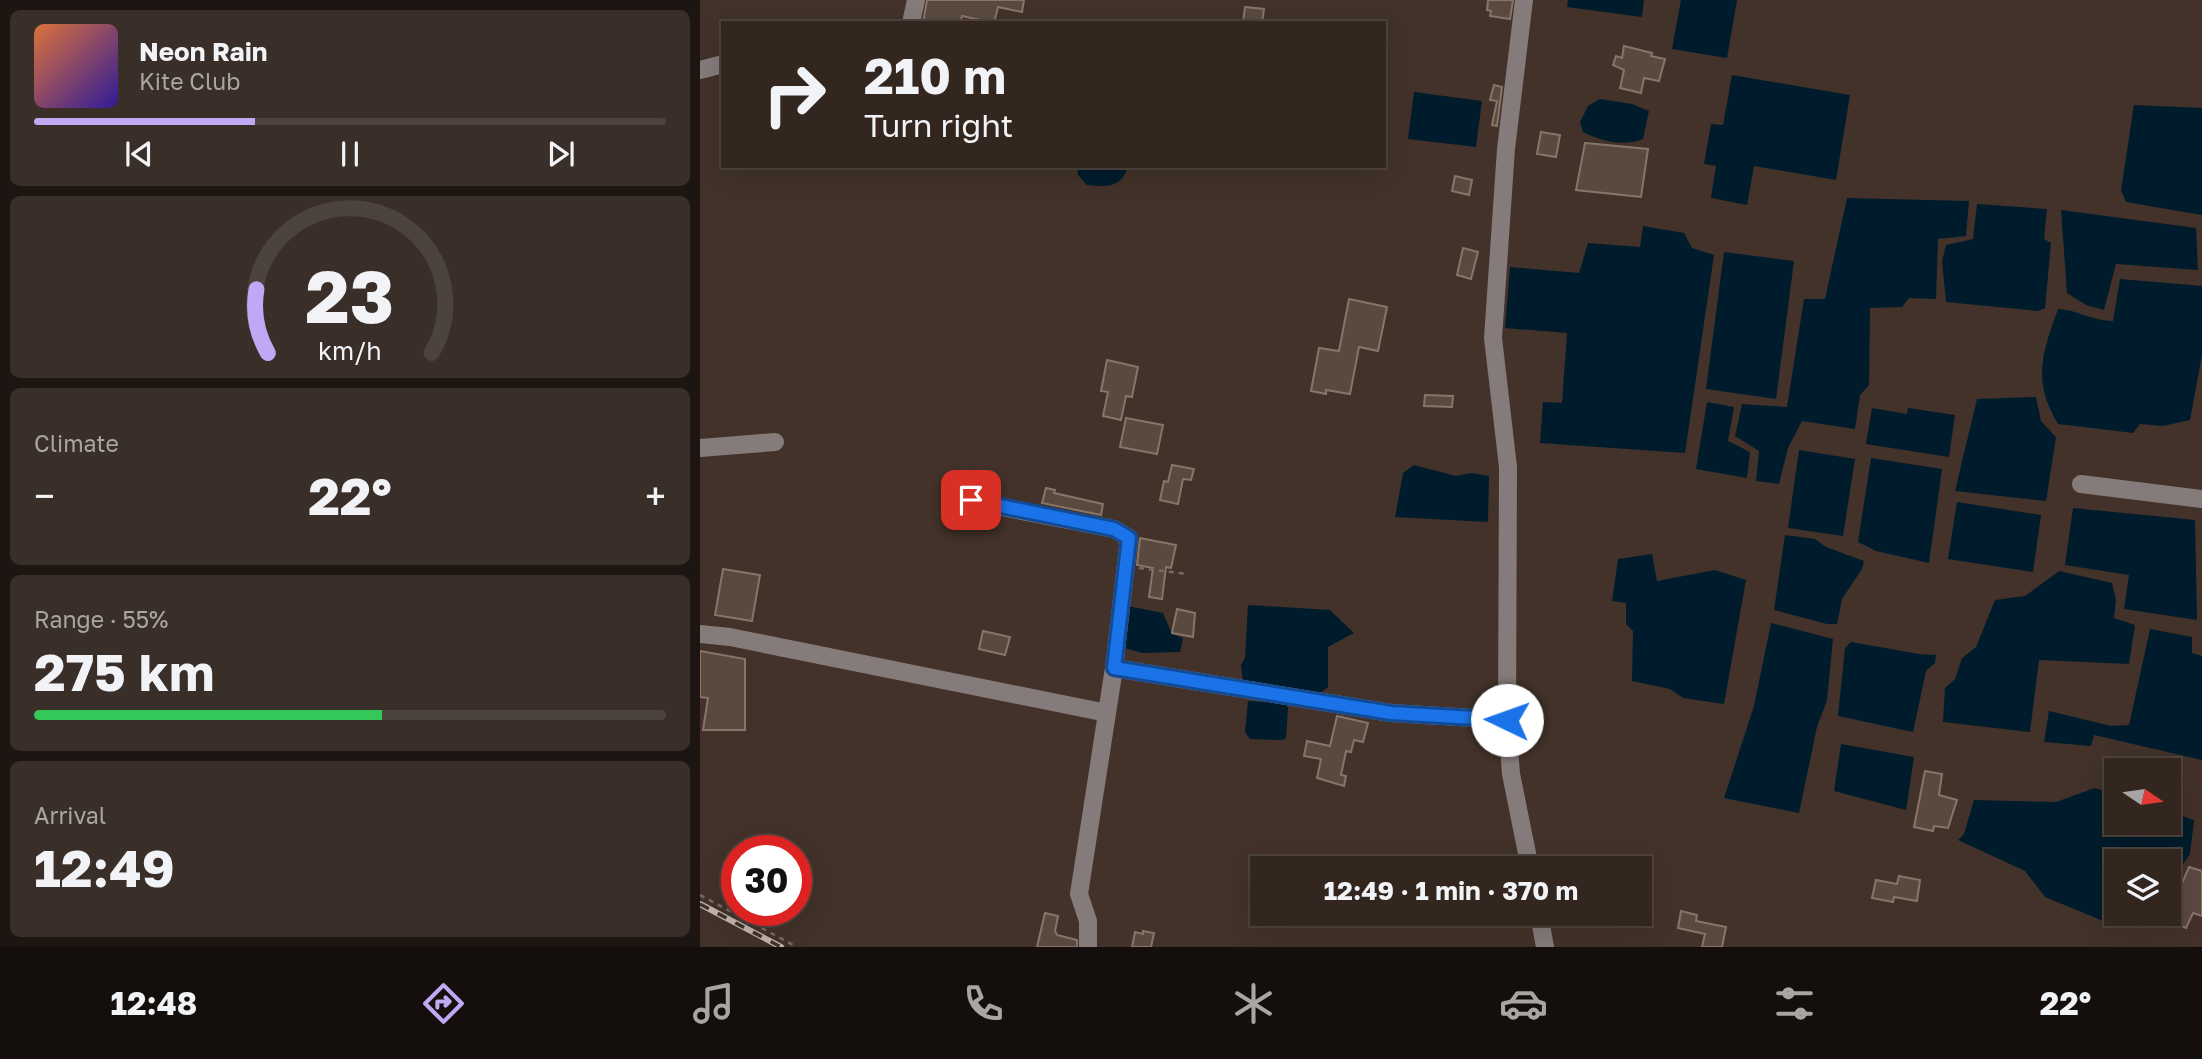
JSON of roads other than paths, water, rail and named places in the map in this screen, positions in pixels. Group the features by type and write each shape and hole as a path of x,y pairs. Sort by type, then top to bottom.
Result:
{"street":[{"path":"911,21 916,0"},
{"path":"1524,0 1506,149 1493,338 1508,467 1507,720 1511,774 1528,856"},
{"path":"700,70 721,65"},
{"path":"700,449 775,442"},
{"path":"2081,484 2166,497 2202,499"},
{"path":"971,500 1114,529 1129,538 1114,668 1079,894 1088,921 1088,947"},
{"path":"700,634 743,640 1107,713"},
{"path":"1114,668 1391,713 1507,720"},
{"path":"1541,926 1545,947"}],"water":[{"path":"1568,0 1644,0 1642,17 1567,7"},
{"path":"1681,0 1737,0 1727,58 1672,49"},
{"path":"1732,75 1850,95 1836,180 1754,166 1747,205 1711,198 1716,166 1704,164 1711,124 1723,125"},
{"path":"1414,92 1482,101 1476,147 1408,139"},
{"path":"1600,99 1632,104 1649,111 1643,139 1628,143 1613,142 1583,132 1580,122 1588,106"},
{"path":"2134,105 2202,108 2202,215 2126,202 2121,190"},
{"path":"1077,168 1127,168 1118,182 1101,186 1087,185 1078,175"},
{"path":"1847,198 1969,201 1966,236 1938,239 1936,299 1909,298 1902,307 1870,308 1869,385 1860,395 1855,429 1802,421 1788,448 1779,484 1756,481 1759,451 1735,436 1742,404 1787,407 1804,299 1825,299"},
{"path":"1977,204 2047,209 2044,239 2051,243 2045,308 2038,311 1946,302 1942,261 1946,245 1973,239"},
{"path":"2061,210 2196,228 2198,270 2116,264 2104,310 2086,305 2067,293"},
{"path":"1643,226 1684,233 1692,248 1714,255 1685,453 1540,443 1543,402 1562,403 1567,333 1505,328 1510,267 1579,273 1588,243 1640,247"},
{"path":"1724,252 1794,261 1776,399 1706,389"},
{"path":"2120,279 2202,286 2202,355 2190,420 2163,426 2140,424 2133,433 2058,424 2045,394 2042,367 2058,309 2113,321"},
{"path":"2036,397 2041,421 2056,437 2046,501 1955,491 1977,399"},
{"path":"1707,402 1734,407 1728,441 1750,452 1747,478 1696,469"},
{"path":"1872,408 1907,414 1908,408 1955,415 1949,457 1866,444"},
{"path":"1799,450 1855,459 1843,536 1788,528"},
{"path":"1871,458 1942,469 1929,563 1876,551 1858,542"},
{"path":"1414,465 1456,476 1471,473 1489,476 1488,522 1395,517 1403,473"},
{"path":"1957,502 2041,515 2033,572 1948,559"},
{"path":"2073,508 2195,520 2197,620 2124,609 2129,575 2065,565"},
{"path":"1785,535 1815,539 1826,547 1864,561 1862,569 1842,599 1837,624 1827,624 1774,610"},
{"path":"1652,554 1657,581 1715,570 1746,580 1724,704 1683,698 1670,689 1632,681 1633,631 1626,624 1626,603 1612,601 1618,559"},
{"path":"2059,571 2112,583 2116,600 2114,618 2135,625 2129,664 2039,660 2030,732 1943,722 1945,688 1955,679 1962,658 1976,647 1995,600 2025,596"},
{"path":"1248,605 1330,610 1354,633 1328,647 1328,687 1317,696 1243,683 1241,665 1245,658"},
{"path":"1128,606 1163,613 1172,634 1183,638 1180,652 1142,653 1124,648"},
{"path":"1771,623 1833,639 1827,700 1817,727 1799,813 1724,798 1754,706"},
{"path":"2150,629 2192,637 2192,653 2202,656 2202,760 2094,735 2091,746 2044,742 2049,711 2111,726 2129,725"},
{"path":"1851,642 1936,655 1935,663 1926,671 1913,732 1838,716 1845,648"},
{"path":"1248,701 1285,703 1288,708 1286,738 1250,739 1245,732"},
{"path":"1841,744 1914,757 1906,810 1834,791"},
{"path":"2095,788 2104,791 2104,835 2181,835 2181,816 2194,820 2190,854 2181,867 2181,849 2104,849 2104,920 2045,897 2025,871 1958,840 1964,834 1974,800 2056,802"}],"railway":[{"path":"700,904 781,947"}]}
